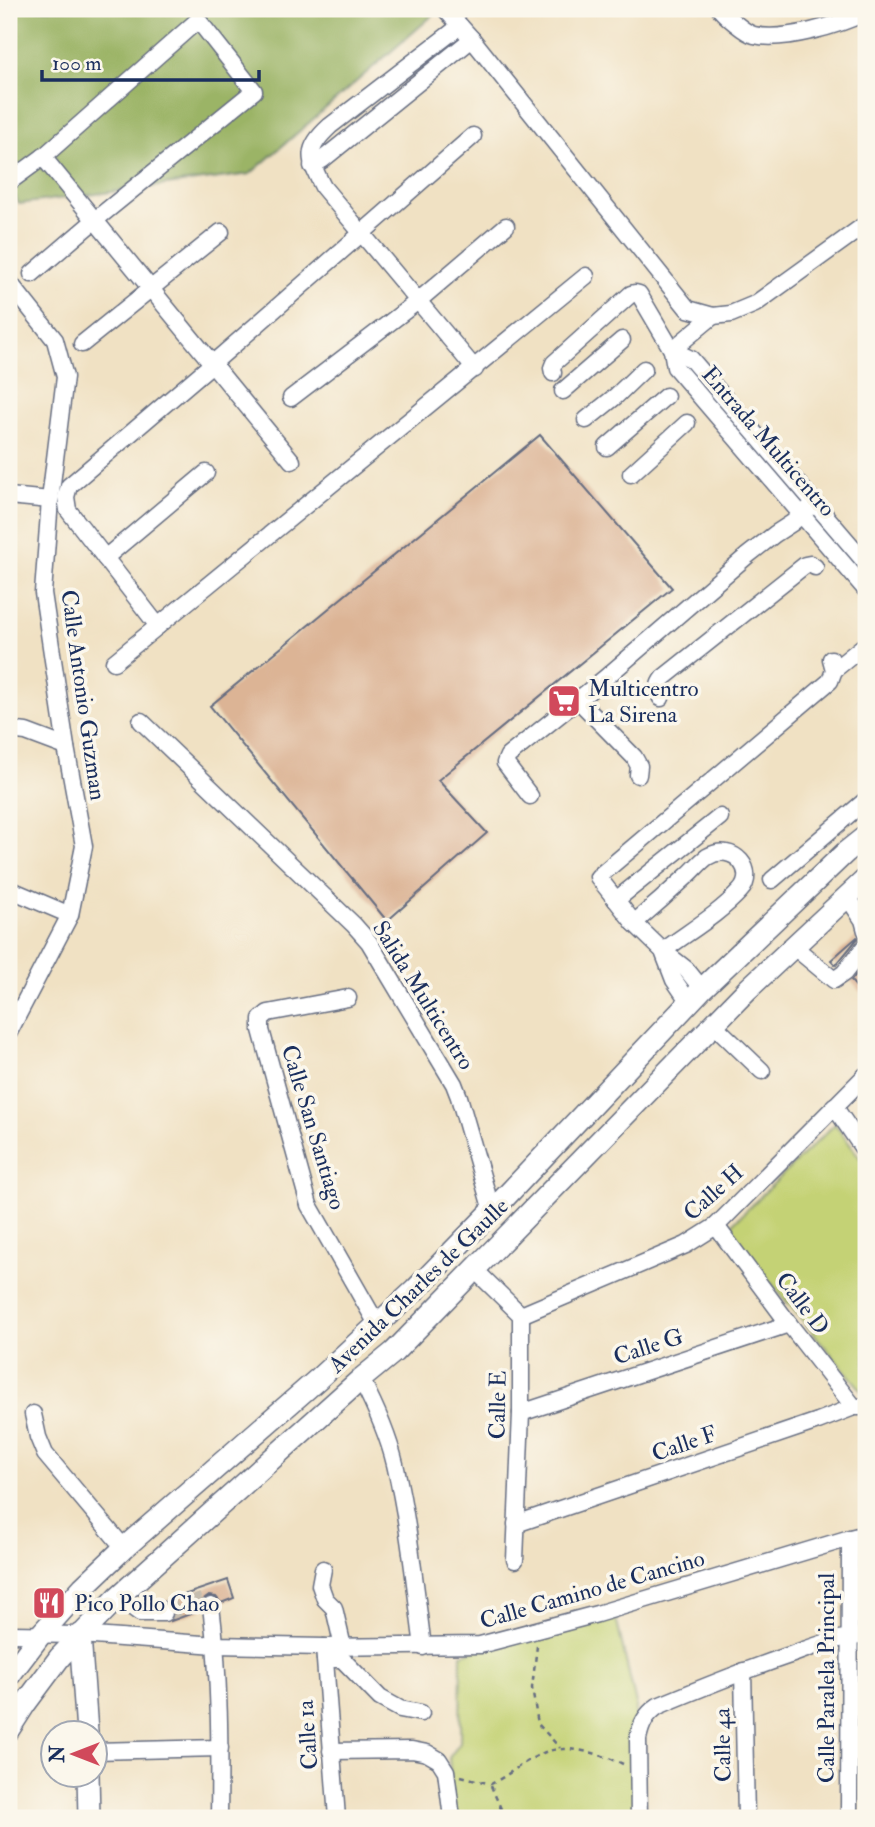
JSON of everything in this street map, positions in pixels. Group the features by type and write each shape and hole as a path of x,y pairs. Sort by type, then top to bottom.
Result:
{"main road":[{"name":"Avenida Charles de Gaulle","path":"9,1676 41,1634 83,1587 415,1290 696,996 866,836"},
{"name":"Avenida Charles de Gaulle","path":"9,1729 46,1676 80,1635 118,1597 394,1352 713,1024 866,879"},
{"path":"513,1230 506,1233 500,1231 497,1224 515,1204 515,1187"},
{"path":"469,1234 485,1231 489,1240 475,1270"},
{"path":"80,1635 86,1718"},
{"path":"88,1788 89,1818"}],"street":[{"path":"445,9 688,309 713,316 731,314 755,304 866,223"},
{"path":"720,9 752,35 779,37 848,21 866,12"},
{"path":"9,182 43,157 198,20 254,92 94,220 32,274"},
{"path":"460,26 330,125 317,138 311,152 312,166 323,187 475,369"},
{"path":"312,166 472,39"},
{"path":"158,626 68,510 66,497 69,486 473,136"},
{"path":"43,157 292,461"},
{"path":"291,398 418,301 506,226"},
{"path":"82,344 221,232"},
{"path":"114,662 586,276"},
{"name":"Calle Antonio Guzman","path":"9,282 55,340 65,377 50,500 43,593 83,846 70,915 9,1032"},
{"name":"Entrada Multicentro","path":"553,373 554,363 631,294 639,295 671,350 675,367 866,590"},
{"path":"671,350 713,316"},
{"path":"563,391 622,340"},
{"name":"Entrada Multicentro","path":"671,350 691,359 866,562"},
{"path":"586,421 643,369"},
{"path":"607,447 666,396"},
{"path":"631,474 687,422"},
{"path":"105,558 206,473"},
{"path":"9,496 50,500"},
{"path":"530,796 505,763 508,756 748,555 815,503"},
{"path":"662,698 658,685 663,677 805,565 815,567"},
{"path":"696,996 686,969 634,923 598,877 830,681 833,665 866,644"},
{"path":"578,700 634,757 639,766 638,775"},
{"name":"Salida Multicentro","path":"141,721 369,942 454,1084 492,1211"},
{"path":"9,730 26,732 66,747"},
{"path":"772,880 866,800"},
{"path":"615,900 720,817"},
{"path":"634,923 708,857 725,852 734,854 743,865 746,883 713,914 663,951"},
{"path":"9,889 70,915"},
{"path":"847,895 863,920 866,931"},
{"path":"793,946 834,980 844,973 866,945"},
{"name":"Calle San Santiago","path":"348,998 268,1013 261,1019 261,1030 309,1205 377,1324"},
{"path":"713,1024 762,1071"},
{"name":"Calle H","path":"521,1315 686,1245 716,1226 866,1075"},
{"path":"834,1107 866,1153"},
{"name":"Calle D","path":"716,1226 789,1324 860,1407"},
{"path":"475,1270 521,1315"},
{"name":"Calle E","path":"515,1560 521,1413 521,1315"},
{"name":"Calle G","path":"521,1413 789,1324"},
{"path":"361,1379 376,1407 395,1462 423,1647"},
{"name":"Calle F","path":"516,1524 860,1407"},
{"path":"33,1414 45,1454 124,1548"},
{"name":"Calle Camino de Cancino","path":"41,1634 324,1653 343,1647 480,1645 597,1614 866,1534"},
{"name":"Calle Paralela Principal","path":"849,1818 850,1538"},
{"path":"323,1569 320,1585 326,1599 334,1608 343,1647"},
{"path":"118,1597 140,1613 164,1613"},
{"path":"211,1606 216,1645 226,1818"},
{"path":"9,1634 41,1634"},
{"path":"639,1818 638,1740 640,1728 650,1711 743,1671 832,1640 848,1636 866,1636"},
{"path":"324,1653 342,1659 380,1698 400,1709 421,1713"},
{"name":"Calle 1a","path":"324,1653 337,1818"},
{"name":"Calle 4a","path":"743,1671 746,1818"},
{"path":"108,1751 220,1748"},
{"path":"219,1818 220,1748"},
{"path":"331,1751 427,1753 439,1760 446,1771 452,1818"}],"path":[{"path":"541,1629 534,1658 532,1688 538,1724 560,1748"},
{"path":"446,1771 491,1784 544,1752 560,1748 605,1756 639,1772"},
{"path":"491,1784 505,1818"}],"green space":[{"path":"9,9 440,9 250,174 19,204 9,185"},
{"path":"835,1124 866,1166 866,1393 726,1230"},
{"path":"615,1614 636,1704 636,1818 454,1818 449,1758 460,1743 461,1654"}],"building":[{"path":"540,435 672,588 438,780 487,833 387,921 210,706"},
{"path":"858,938 836,965 831,960"},
{"path":"866,962 866,998 851,981"},
{"path":"228,1580 234,1598 221,1603 216,1597 209,1596 202,1601 201,1610 171,1621 173,1608 163,1602"}],"tunnel":[{"path":"164,1613 205,1600 211,1606"}],"place":[{"name":"Multicentro La Sirena","path":"564,701"},
{"name":"Pico Pollo Chao","path":"49,1603"}]}
